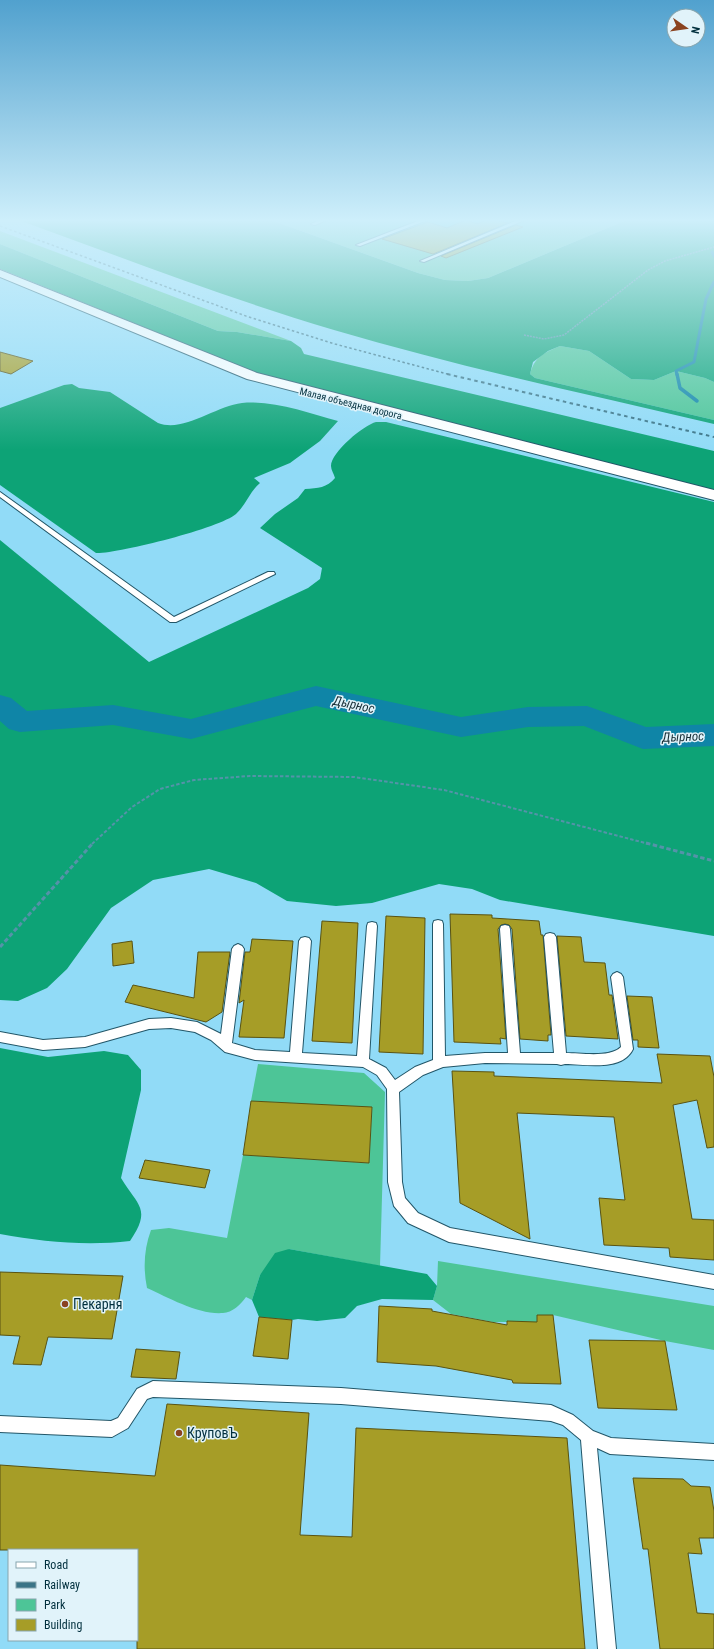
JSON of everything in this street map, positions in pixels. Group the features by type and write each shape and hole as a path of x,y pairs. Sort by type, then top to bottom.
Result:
{"street":[{"name":"Малая объездная дорога","path":"55,296 226,367 259,379 714,495"}],"lane":[{"path":"0,494 173,620 271,574"},
{"path":"438,924 439,1063"},
{"path":"363,1062 372,926"},
{"path":"505,929 514,1059"},
{"path":"550,937 561,1060"},
{"path":"296,1057 305,941"},
{"path":"226,1045 238,949"},
{"path":"393,1089 419,1071 439,1063 485,1058 561,1060 608,1059 620,1056 627,1049 617,978"},
{"path":"0,1037 43,1045 78,1042 149,1024 171,1023 197,1027 215,1036 226,1045 255,1055 363,1062 377,1067 388,1076 393,1089 395,1182 399,1201 413,1218 448,1235 714,1282"},
{"path":"0,1424 112,1429 123,1423 142,1394 153,1389 341,1396 551,1412 568,1420 588,1436 610,1446 714,1452"},
{"path":"588,1436 607,1649"}],"path":[{"path":"524,335 544,338 564,335 614,296"},
{"path":"0,947 95,841 132,807 160,789 194,780 250,776 354,777 444,790 714,861"}],"green space":[{"path":"67,296 130,296 218,331 237,332 291,341 301,348 304,354 714,451 714,491 257,373"},
{"path":"130,296 172,296 291,341 237,332 218,331"},
{"path":"229,296 714,296 714,382 705,378 676,371 654,380 631,379 589,351 560,346 548,351 533,362 530,374 535,378 714,420 714,424 428,356 334,330"},
{"path":"560,346 589,351 631,379 654,380 676,371 705,378 714,382 714,420 535,378 530,374 537,359"},
{"path":"72,384 79,388 110,392 158,423 168,425 178,425 189,422 232,405 242,403 266,403 279,405 338,421 320,441 290,463 254,478 260,483 253,490 236,514 226,520 190,533 145,545 96,553 0,485 0,408 64,385"},
{"path":"376,422 386,422 714,502 714,936 500,900 472,889 439,884 372,903 336,906 287,901 256,883 209,869 153,880 111,908 67,969 47,988 18,1001 0,1000 0,540 149,662 308,588 320,579 322,568 260,528 275,514 298,498 305,489 322,487 329,484 335,478 331,466 332,460 336,454 356,434"},
{"path":"0,1048 48,1057 104,1051 128,1055 141,1070 141,1090 121,1178 137,1202 141,1214 137,1230 130,1241 81,1243 32,1239 0,1234"},
{"path":"258,1064 364,1073 385,1092 380,1266 289,1249 260,1275 252,1300 246,1297 236,1308 226,1313 214,1313 194,1309 147,1288 145,1259 151,1230 169,1228 227,1238 243,1155 369,1163 372,1108 251,1101"},
{"path":"289,1249 427,1274 437,1286 433,1300 382,1299 357,1306 345,1318 317,1321 259,1317 252,1300 260,1275 275,1253"},
{"path":"438,1261 714,1306 714,1350 665,1341 553,1315 537,1315 537,1322 493,1322 451,1314 433,1300 437,1286"}],"building":[{"path":"0,352 33,361 11,374 0,371"},
{"path":"450,914 492,915 492,918 539,921 541,935 543,935 551,1035 548,1035 548,1041 520,1039 512,929 509,925 505,924 501,925 498,929 506,1039 500,1038 501,1044 454,1042"},
{"path":"386,916 425,918 423,1054 379,1052"},
{"path":"322,921 358,923 352,1043 312,1041"},
{"path":"557,936 581,937 584,962 605,963 609,995 612,995 618,1039 566,1036"},
{"path":"252,939 293,941 284,1038 239,1037 244,1000 239,1003 245,952 250,952"},
{"path":"132,941 134,963 113,966 112,944"},
{"path":"198,952 230,952 222,1012 206,1022 125,1002 133,985 194,998"},
{"path":"627,996 652,997 659,1048 638,1047 638,1040 633,1040"},
{"path":"657,1054 710,1056 714,1077 714,1147 707,1148 697,1100 673,1105 692,1219 714,1220 714,1260 670,1257 669,1248 604,1245 599,1198 625,1200 614,1117 517,1113 530,1239 460,1203 452,1071 494,1072 494,1076 662,1083"},
{"path":"251,1101 372,1107 369,1163 243,1155"},
{"path":"145,1160 210,1170 205,1188 139,1178"},
{"path":"0,1272 123,1276 112,1339 48,1337 41,1365 13,1364 20,1336 0,1335"},
{"path":"379,1306 432,1309 432,1311 507,1325 507,1321 537,1322 537,1315 553,1315 561,1384 513,1383 512,1380 436,1366 377,1362"},
{"path":"259,1317 292,1320 288,1359 253,1356"},
{"path":"589,1340 665,1341 677,1410 598,1408"},
{"path":"136,1349 180,1352 176,1379 131,1377"},
{"path":"167,1404 309,1413 300,1535 352,1537 356,1428 567,1438 585,1649 137,1649 138,1549 0,1550 0,1465 155,1476"},
{"path":"633,1478 683,1479 691,1486 710,1487 714,1511 714,1538 699,1538 702,1554 688,1553 697,1613 714,1614 714,1649 660,1649 648,1549 643,1549"}],"waterway":[{"path":"677,375 676,371 694,362 707,296"},
{"path":"677,374 680,388 697,401"},
{"name":"Дырнос","path":"0,705 20,722 113,715 191,729 316,696 461,727 528,717 587,716 643,738 714,735"}],"railway":[{"path":"191,296 246,316 335,344 449,375"},
{"path":"449,375 714,437"}],"place":[{"name":"Пекарня","path":"65,1304"},
{"name":"КруповЪ","path":"179,1433"}]}
